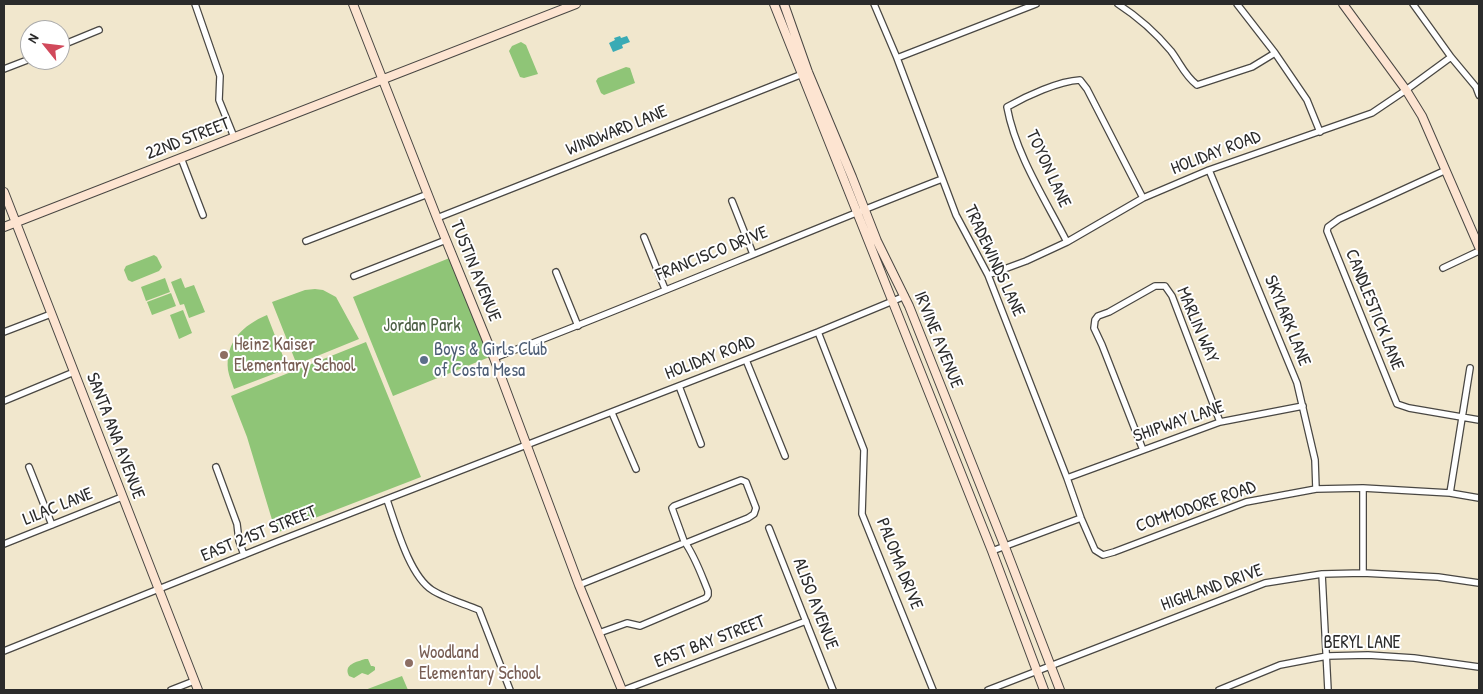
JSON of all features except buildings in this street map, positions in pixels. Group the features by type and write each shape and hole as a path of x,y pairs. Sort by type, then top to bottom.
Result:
{"street":[{"path":"194,4 220,76 219,100 234,137"},
{"name":"TUSTIN AVENUE","path":"353,4 494,358 579,585 623,690"},
{"name":"22ND STREET","path":"4,227 576,4"},
{"name":"IRVINE AVENUE","path":"774,4 805,73 860,210 892,301 992,551 1044,690"},
{"name":"IRVINE AVENUE","path":"784,4 805,73"},
{"name":"TRADEWINDS LANE","path":"874,4 897,58 956,215 988,275 1081,518 1095,550 1103,555"},
{"path":"897,58 1036,4"},
{"path":"1118,4 1149,27 1171,52 1189,79 1197,85 1252,67 1274,53"},
{"path":"1237,4 1307,100 1320,132"},
{"path":"1342,4 1406,90 1422,116 1479,249 1443,268"},
{"path":"1414,4 1451,57 1476,87 1479,95"},
{"path":"70,42 99,30"},
{"name":"HOLIDAY ROAD","path":"988,275 1026,261 1067,242 1143,198 1209,170 1372,113 1451,57"},
{"path":"4,69 20,62"},
{"name":"WINDWARD LANE","path":"437,218 805,73"},
{"name":"TOYON LANE","path":"1067,242 1026,162 1010,121 1008,107 1020,100 1070,81 1080,80 1087,89 1143,198"},
{"path":"181,158 203,215"},
{"name":"SKYLARK LANE","path":"1209,170 1297,383 1315,460 1316,489"},
{"name":"CANDLESTICK LANE","path":"1446,170 1339,219 1328,227 1327,231 1396,403 1401,406 1462,417"},
{"name":"FRANCISCO DRIVE","path":"494,358 578,326 860,210 942,179"},
{"name":"SANTA ANA AVENUE","path":"4,192 198,690"},
{"path":"306,241 428,194"},
{"path":"732,201 753,254"},
{"name":"IRVINE AVENUE","path":"860,210 905,296 1060,690"},
{"path":"644,238 665,289"},
{"path":"354,276 446,240"},
{"path":"556,272 578,326"},
{"name":"MARLIN WAY","path":"1143,450 1094,328 1095,320 1098,316 1109,312 1155,286 1165,286 1172,296 1220,422"},
{"name":"HOLIDAY ROAD","path":"526,446 905,296"},
{"path":"4,332 51,314"},
{"name":"PALOMA DRIVE","path":"818,332 864,450 862,514 933,690"},
{"path":"746,360 785,456"},
{"path":"1450,493 1470,368"},
{"path":"4,401 74,372"},
{"path":"678,386 701,444"},
{"name":"SHIPWAY LANE","path":"1067,478 1220,422 1303,406"},
{"path":"612,413 636,469"},
{"path":"1462,417 1479,420"},
{"name":"EAST 21ST STREET","path":"4,651 244,555 526,446"},
{"path":"216,466 237,524 239,542 244,555"},
{"path":"29,467 52,525"},
{"path":"579,585 684,543 748,518 754,514 756,508 746,482 740,480 674,506 672,510 684,543 692,551 708,591 706,598 640,626 627,623 599,633"},
{"path":"1363,488 1363,573"},
{"name":"COMMODORE ROAD","path":"1103,555 1246,502 1316,489 1363,488 1450,493 1479,498"},
{"name":"LILAC LANE","path":"4,544 122,497"},
{"path":"387,500 408,557 418,576 431,589 478,610 510,690"},
{"path":"992,551 1081,518"},
{"name":"ALISO AVENUE","path":"770,528 833,690"},
{"name":"HIGHLAND DRIVE","path":"988,690 1265,583 1322,574 1363,573 1438,577 1479,583"},
{"path":"1322,574 1328,690"},
{"name":"EAST BAY STREET","path":"623,690 806,621"},
{"name":"BERYL LANE","path":"1219,690 1232,688 1280,664 1327,656 1368,655 1414,658 1479,667"},
{"path":"171,690 194,681"}],"green space":[{"path":"521,42 526,45 538,74 524,78 520,77 509,51 512,46"},
{"path":"626,67 630,68 635,83 604,95 601,93 596,81 598,78"},
{"path":"154,255 162,267 159,271 132,282 128,280 124,270 126,266"},
{"name":"Jordan Park","path":"452,257 492,356 393,396 353,297"},
{"path":"165,278 170,292 146,301 141,287"},
{"path":"181,278 185,288 194,285 205,312 189,318 184,304 180,305 171,282"},
{"path":"305,290 323,290 336,297 359,339 300,363 295,360 272,302"},
{"path":"171,293 176,306 152,315 147,302"},
{"path":"183,310 192,333 179,339 170,315"},
{"path":"267,315 286,364 284,370 234,389 228,370 229,351 243,329"},
{"path":"366,342 421,477 276,533 247,437 231,396"},
{"path":"368,659 371,666 375,667 375,670 368,675 362,673 354,678 349,676 349,666"},
{"path":"402,676 408,690 365,690"}],"water":[{"path":"620,36 621,38 627,36 630,42 622,45 623,48 613,52 609,43 615,40 614,38"}],"place":[{"name":"Heinz Kaiser Elementary School","path":"224,355"},
{"name":"Boys & Girls Club of Costa Mesa","path":"424,360"},
{"name":"Woodland Elementary School","path":"409,663"}]}
